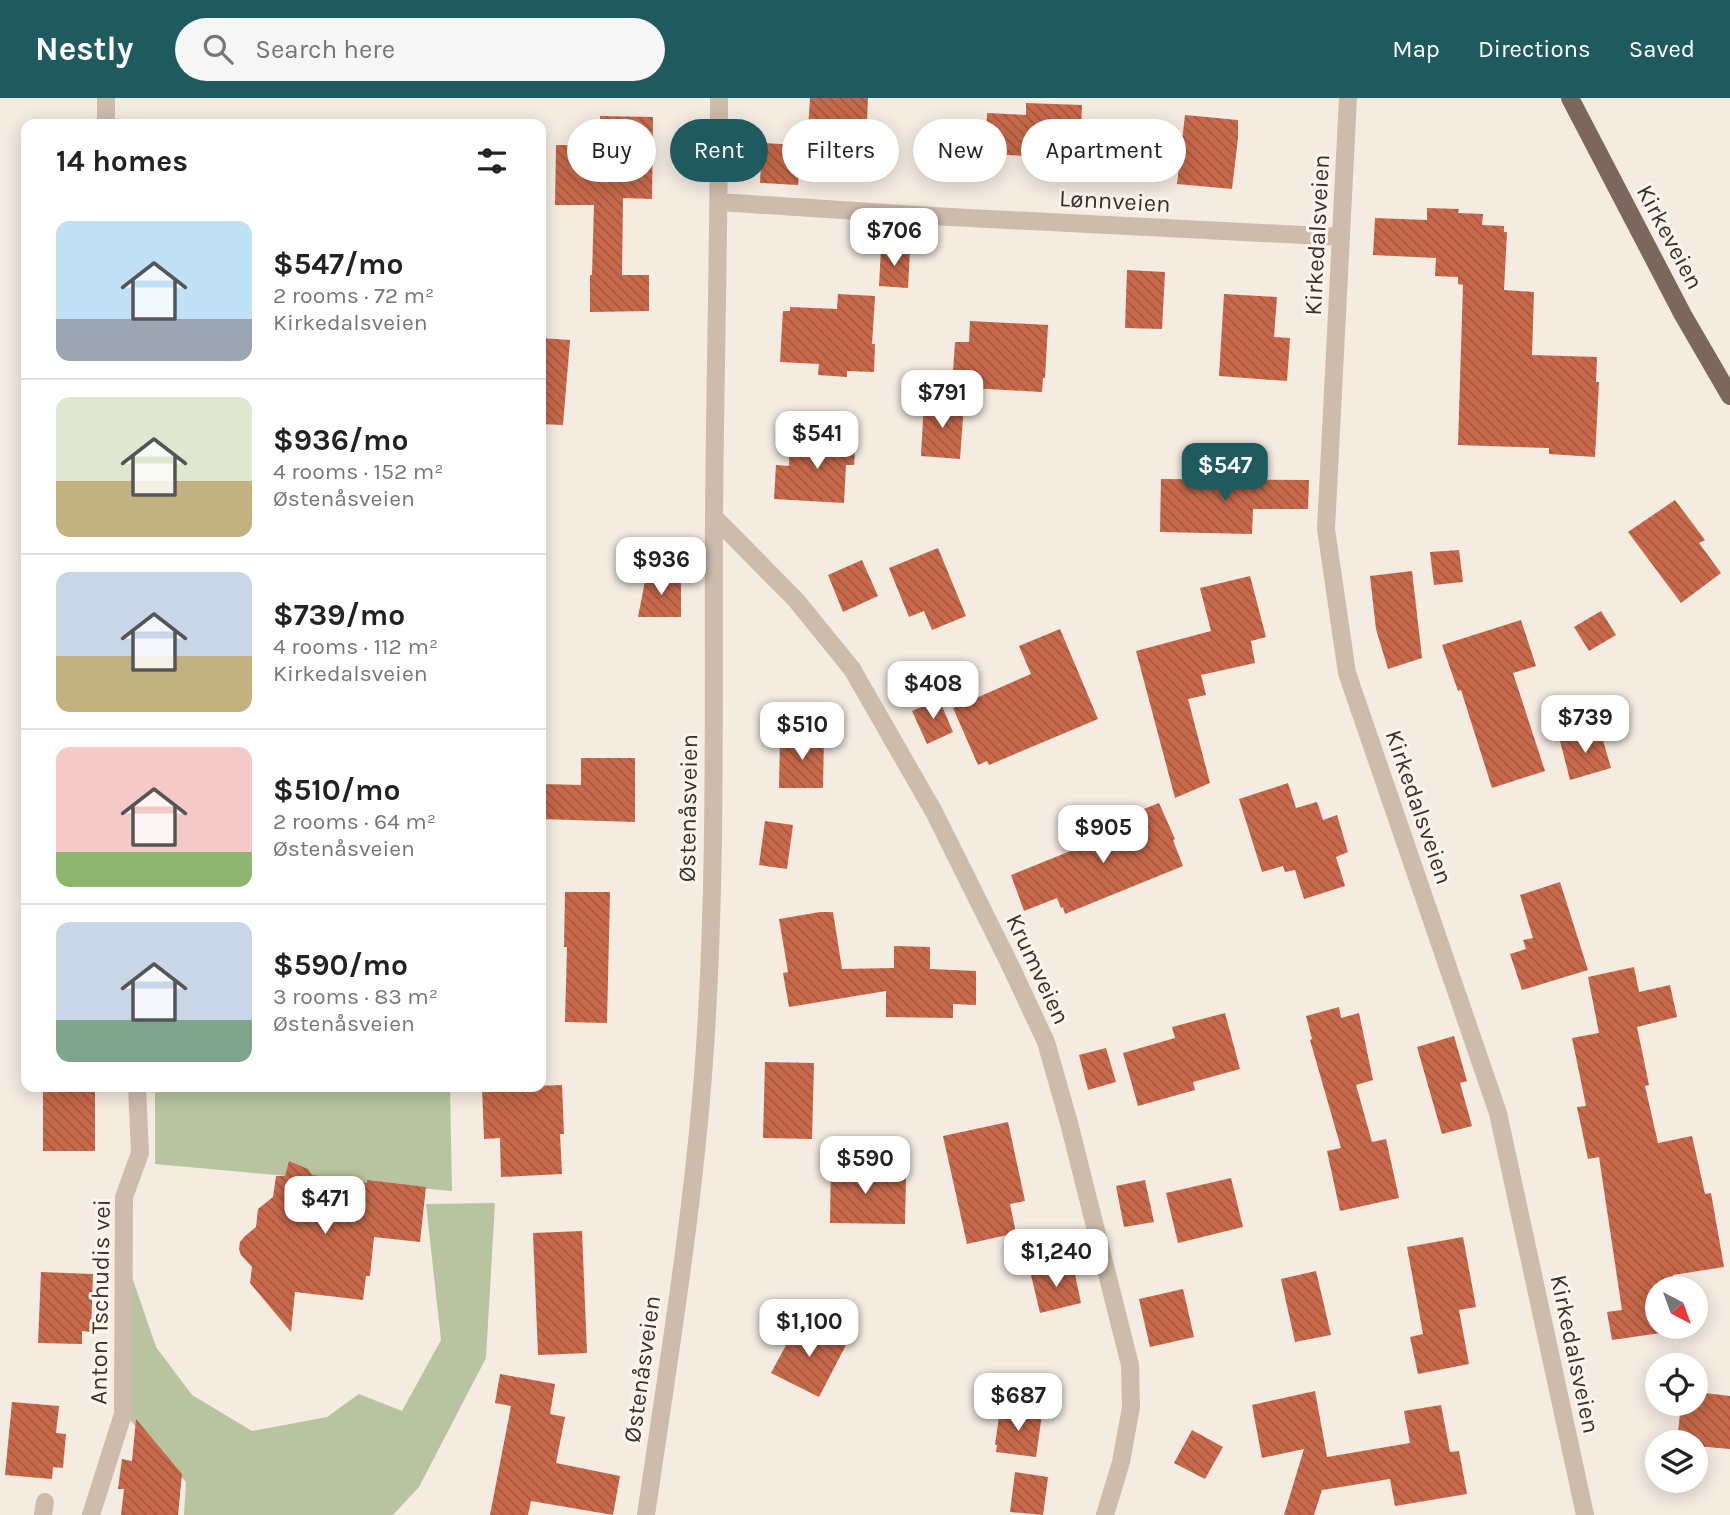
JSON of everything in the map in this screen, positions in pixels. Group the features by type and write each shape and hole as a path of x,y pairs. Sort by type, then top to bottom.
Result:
{"main road":[{"name":"Kirkeveien","path":"1570,98 1683,315 1730,396"}],"street":[{"path":"106,98 106,119"},
{"name":"Østenåsveien","path":"646,1515 695,1165 704,1060 714,765 719,98"},
{"name":"Kirkedalsveien","path":"1348,98 1326,529 1347,673 1498,1112 1585,1515"},
{"name":"Lønnveien","path":"719,202 1341,237"},
{"name":"Krumveien","path":"714,517 796,600 852,669 934,812 1046,1042 1130,1365 1131,1407 1121,1462 1105,1515"},
{"name":"Anton Tschudis vei","path":"91,1515 123,1414 124,1197 140,1153 137,1092"}],"green space":[{"path":"155,1092 450,1092 452,1191 155,1164"},
{"path":"495,1203 486,1358 419,1487 393,1515 184,1515 186,1482 122,1411 131,1274 156,1347 192,1395 252,1431 327,1417 359,1394 402,1411 441,1340 426,1204"}],"building":[{"path":"810,98 868,98 867,119 809,119"},
{"path":"1026,103 1082,105 1081,119 1021,119 1021,156 1007,155 1007,119 987,119 987,113 1026,115"},
{"path":"1185,115 1238,120 1232,189 1177,184 1186,182"},
{"path":"600,116 653,117 653,119 600,119"},
{"path":"768,143 782,144 782,182 798,182 798,185 760,183 768,182"},
{"path":"556,145 567,145 567,182 652,182 652,199 623,198 622,275 649,275 649,311 590,312 594,205 555,205"},
{"path":"1427,208 1459,209 1458,213 1483,214 1482,225 1504,226 1504,232 1507,232 1504,290 1534,292 1532,355 1597,357 1596,382 1599,382 1595,457 1549,454 1549,448 1458,445 1463,285 1458,284 1458,277 1435,276 1436,258 1373,255 1375,218 1427,220"},
{"path":"881,248 910,250 908,288 879,286"},
{"path":"1127,270 1165,272 1162,329 1125,328"},
{"path":"838,294 875,296 872,344 875,344 874,372 847,371 847,377 818,375 819,364 780,362 783,311 790,311 790,307 837,309"},
{"path":"1224,294 1277,297 1274,337 1290,338 1287,381 1219,376"},
{"path":"970,321 1048,325 1042,392 952,387 955,342 969,342"},
{"path":"546,338 570,340 563,425 546,424"},
{"path":"924,401 964,404 960,459 921,456"},
{"path":"818,432 856,434 854,465 846,465 844,503 774,499 776,465 789,466 789,451 817,453"},
{"path":"1161,479 1309,480 1308,509 1253,509 1252,534 1160,532"},
{"path":"1675,500 1705,540 1699,543 1721,573 1681,603 1628,532"},
{"path":"938,548 966,616 932,630 924,611 909,617 889,568"},
{"path":"1459,550 1463,582 1434,585 1430,552"},
{"path":"862,560 878,596 843,612 828,575"},
{"path":"1412,571 1422,658 1388,669 1376,629 1370,576"},
{"path":"646,576 681,576 681,617 638,617"},
{"path":"1250,576 1266,637 1251,641 1255,663 1201,675 1206,695 1188,699 1210,783 1175,798 1136,651 1211,631 1200,588"},
{"path":"1601,611 1616,635 1589,651 1574,627"},
{"path":"1521,620 1536,666 1513,673 1545,771 1492,788 1461,690 1458,691 1442,645"},
{"path":"1060,629 1098,719 989,765 987,761 978,765 953,708 1031,674 1019,646"},
{"path":"939,699 953,732 927,744 912,711"},
{"path":"1600,730 1611,768 1570,780 1560,741"},
{"path":"780,737 824,737 823,788 779,788"},
{"path":"581,758 635,758 635,822 546,819 546,784 581,785"},
{"path":"1288,783 1296,808 1317,802 1323,820 1337,815 1348,852 1336,857 1345,886 1304,899 1295,870 1285,872 1283,866 1262,872 1239,799"},
{"path":"1159,803 1175,839 1173,840 1183,866 1065,914 1057,898 1024,911 1011,875 1120,831 1116,823"},
{"path":"765,821 793,825 787,869 759,865"},
{"path":"1560,882 1588,970 1522,990 1510,954 1526,949 1523,940 1533,938 1520,895"},
{"path":"565,892 610,892 607,1023 565,1022"},
{"path":"833,912 842,969 894,968 894,946 930,947 930,969 976,971 976,1005 953,1004 953,1018 886,1017 886,991 789,1007 783,973 788,972 779,919"},
{"path":"1634,967 1639,992 1670,985 1677,1017 1637,1027 1649,1085 1645,1086 1658,1143 1692,1136 1705,1194 1711,1193 1724,1267 1673,1276 1645,1276 1645,1335 1612,1340 1607,1312 1622,1310 1599,1157 1588,1159 1577,1107 1586,1106 1572,1038 1599,1033 1588,977"},
{"path":"1339,1007 1341,1018 1359,1013 1373,1080 1356,1085 1372,1142 1386,1139 1399,1198 1340,1211 1327,1151 1341,1148 1310,1040 1312,1039 1306,1016"},
{"path":"1225,1013 1240,1069 1193,1082 1195,1090 1138,1106 1123,1053 1175,1038 1172,1027"},
{"path":"1454,1036 1467,1081 1460,1083 1472,1126 1442,1134 1417,1047"},
{"path":"1106,1048 1116,1082 1088,1090 1079,1055"},
{"path":"765,1062 814,1063 812,1139 763,1138"},
{"path":"562,1085 562,1174 501,1177 500,1138 484,1139 482,1092 546,1092 546,1086"},
{"path":"43,1092 95,1092 95,1151 43,1151"},
{"path":"1008,1122 1025,1201 1010,1204 1016,1233 967,1244 943,1136"},
{"path":"831,1159 859,1159 859,1175 906,1176 905,1224 830,1223"},
{"path":"289,1161 308,1169 312,1175 367,1183 367,1180 426,1187 420,1242 374,1237 370,1276 366,1276 363,1300 295,1292 291,1332 250,1283 252,1267 239,1249 240,1242 256,1227 258,1209 273,1197 276,1176 285,1176"},
{"path":"1231,1178 1243,1227 1178,1243 1166,1193"},
{"path":"1145,1180 1154,1222 1124,1227 1116,1186"},
{"path":"582,1231 587,1353 538,1355 533,1233"},
{"path":"1463,1237 1476,1307 1459,1310 1469,1364 1418,1374 1410,1337 1423,1334 1407,1247"},
{"path":"1073,1265 1081,1303 1040,1313 1031,1275"},
{"path":"1316,1271 1331,1335 1295,1342 1281,1279"},
{"path":"41,1272 93,1274 91,1332 82,1331 82,1344 38,1343"},
{"path":"1183,1289 1194,1337 1150,1347 1139,1299"},
{"path":"799,1321 846,1345 819,1397 771,1373"},
{"path":"500,1374 555,1384 550,1414 565,1417 556,1463 620,1476 613,1515 531,1501 528,1515 490,1515 511,1406 495,1403"},
{"path":"1315,1391 1327,1457 1410,1443 1404,1411 1441,1405 1450,1452 1459,1451 1467,1494 1395,1506 1390,1479 1322,1490 1314,1515 1284,1515 1304,1449 1262,1458 1252,1405"},
{"path":"1708,1393 1730,1396 1730,1449 1708,1447 1708,1430 1678,1430 1680,1416 1708,1416"},
{"path":"12,1402 59,1406 56,1433 66,1434 63,1468 53,1467 52,1479 5,1475"},
{"path":"1000,1409 1042,1414 1036,1457 996,1452"},
{"path":"136,1419 182,1474 178,1515 121,1515 124,1489 118,1489 122,1459 132,1461"},
{"path":"1192,1430 1223,1447 1205,1479 1174,1463"},
{"path":"1015,1472 1048,1477 1043,1515 1010,1512"}]}
